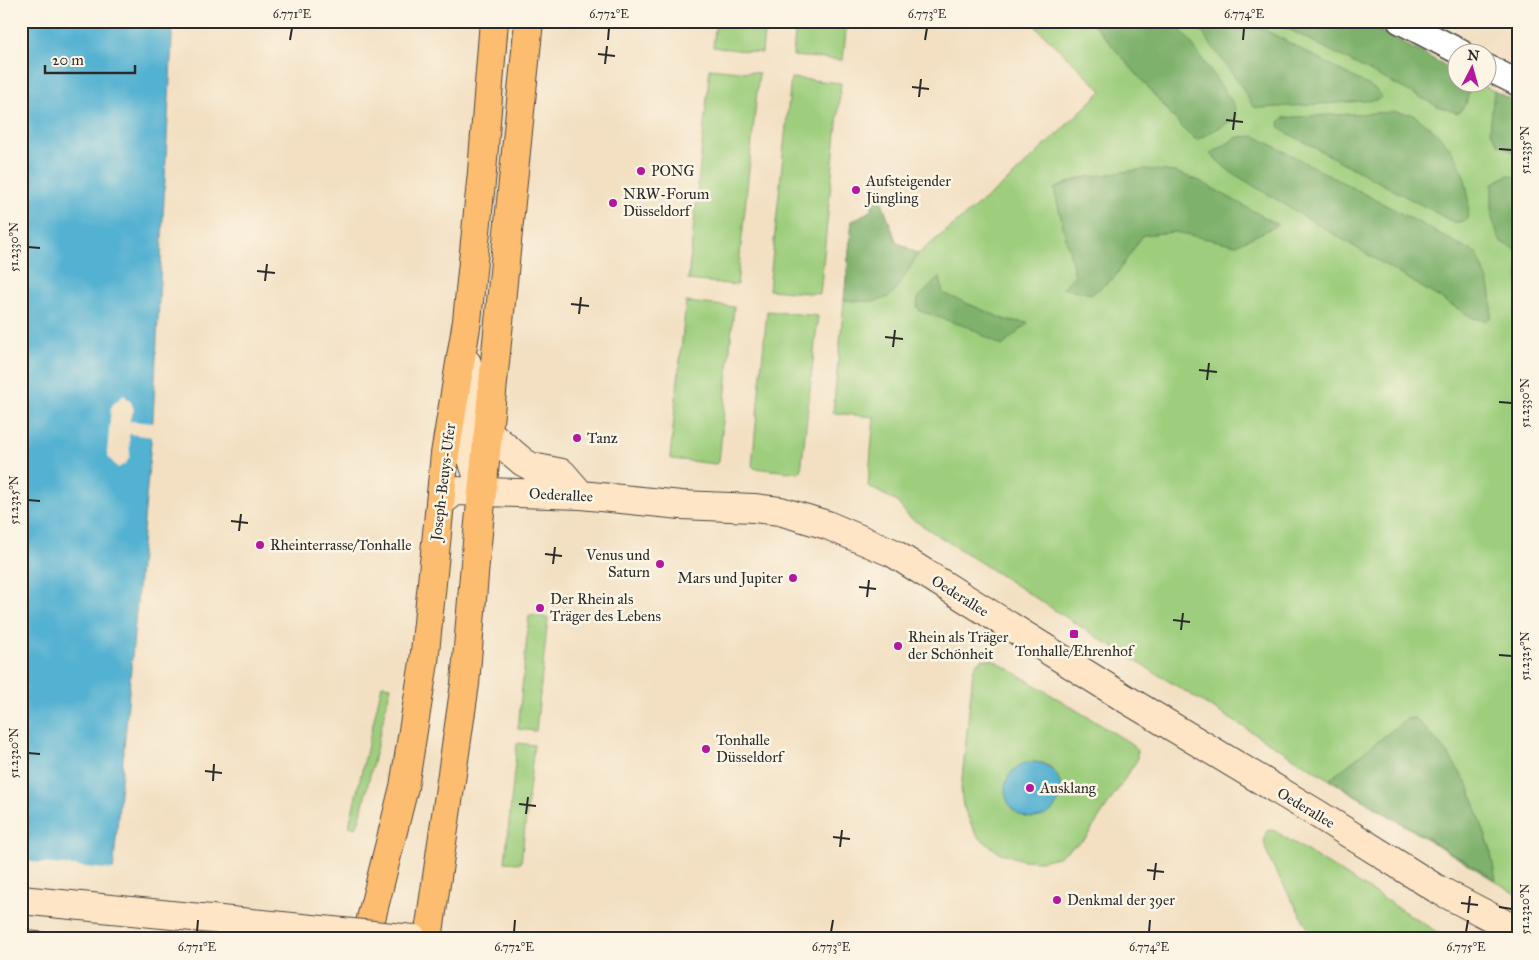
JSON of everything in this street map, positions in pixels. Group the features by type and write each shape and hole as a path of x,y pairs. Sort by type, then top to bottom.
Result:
{"main road":[{"name":"Joseph-Beuys-Ufer","path":"366,939 404,787 424,662 445,454 467,321 482,172 494,21"},
{"path":"428,939 465,684 482,492 529,21"},
{"path":"467,321 468,446 482,492"},
{"path":"488,432 523,462 532,467 562,473 581,495"},
{"name":"Oederallee","path":"440,504 455,491 581,495 681,505 780,511 827,525 893,554 1437,889 1518,931"},
{"name":"Oederallee","path":"1437,889 1504,939"},
{"path":"21,900 413,939"},
{"path":"370,939 373,909"}],"street":[{"path":"1400,21 1446,45"},
{"path":"1496,72 1518,83"}],"green space":[{"path":"716,21 765,21 762,53 713,47"},
{"path":"796,21 847,21 843,60 793,56"},
{"path":"1030,21 1361,21 1446,66 1446,92 1496,92 1518,103 1518,895 1108,644 909,517 896,501 868,486 874,417 833,413 852,221 872,210 874,180 896,241 918,254 1011,178 1102,91"},
{"path":"1091,21 1172,21 1186,36 1234,105 1236,118 1197,140 1188,134"},
{"path":"1194,21 1246,21 1375,89 1382,96 1378,100 1264,108 1253,107 1241,86"},
{"path":"1273,21 1361,21 1446,66 1446,92 1469,92 1466,104 1458,113 1439,107"},
{"path":"710,68 759,73 737,285 688,280"},
{"path":"791,78 841,83 820,294 769,290"},
{"path":"1494,92 1518,103 1518,154 1498,144 1490,130"},
{"path":"1395,112 1411,114 1417,118 1437,134 1454,155 1465,179 1468,193 1467,220 1455,223 1280,129 1279,122 1283,118"},
{"path":"1255,136 1476,253 1489,284 1492,307 1491,317 1486,321 1473,318 1229,171 1210,154 1238,137"},
{"path":"1145,169 1175,172 1200,181 1278,225 1236,245 1175,232 1143,235 1114,278 1092,294 1062,288 1075,275 1054,189 1080,178"},
{"path":"1508,175 1518,178 1518,251 1500,241 1492,218 1492,184"},
{"path":"874,180 896,241 918,254 900,283 888,297 872,301 844,300 852,221 872,210"},
{"path":"940,276 943,293 1006,320 1028,323 1002,346 970,328 920,311 917,306 918,298"},
{"path":"686,302 734,307 719,462 716,464 672,459 670,457"},
{"path":"767,311 818,316 801,471 799,473 754,468 752,466"},
{"path":"529,615 548,618 536,731 518,729"},
{"path":"983,659 994,660 1132,744 1137,751 1137,760 1086,838 1058,857 1040,861 1023,860 998,852 976,835 963,806 961,789 973,671 976,664","holes":["1034,762 1043,763 1052,768 1042,816 1033,818 1023,816 1006,785 1010,775 1020,766"]},
{"path":"382,685 391,686 356,828 349,826"},
{"path":"1414,718 1448,754 1468,785 1490,848 1496,880 1330,779 1406,719"},
{"path":"517,743 534,745 521,863 505,862"},
{"path":"1271,830 1448,939 1314,939 1271,863 1265,847 1265,835 1267,831"}],"water":[{"path":"21,21 172,21 153,419 106,939 21,939"},
{"path":"1033,762 1044,764 1053,770 1059,779 1061,790 1059,801 1053,810 1044,816 1033,818 1022,816 1013,810 1007,801 1005,790 1007,779 1013,770 1022,764"}],"pier":[{"path":"124,395 131,402 134,410 129,421 155,423 154,437 129,434 130,456 126,463 118,468 108,457 107,453 111,408"},
{"path":"21,861 116,870 108,939 21,939"}],"tram line":[{"path":"21,930 113,939"}],"place":[{"name":"PONG","path":"641,171"},
{"name":"Aufsteigender Jüngling","path":"856,190"},
{"name":"NRW-Forum Düsseldorf","path":"613,203"},
{"name":"Tanz","path":"577,438"},
{"name":"Rheinterrasse/Tonhalle","path":"260,545"},
{"name":"Venus und Saturn","path":"660,564"},
{"name":"Mars und Jupiter","path":"793,578"},
{"name":"Der Rhein als Träger des Lebens","path":"540,608"},
{"name":"Tonhalle/Ehrenhof","path":"1074,634"},
{"name":"Rhein als Träger der Schönheit","path":"898,646"},
{"name":"Tonhalle Düsseldorf","path":"706,749"},
{"name":"Ausklang","path":"1030,788"},
{"name":"Denkmal der 39er","path":"1057,900"}]}
